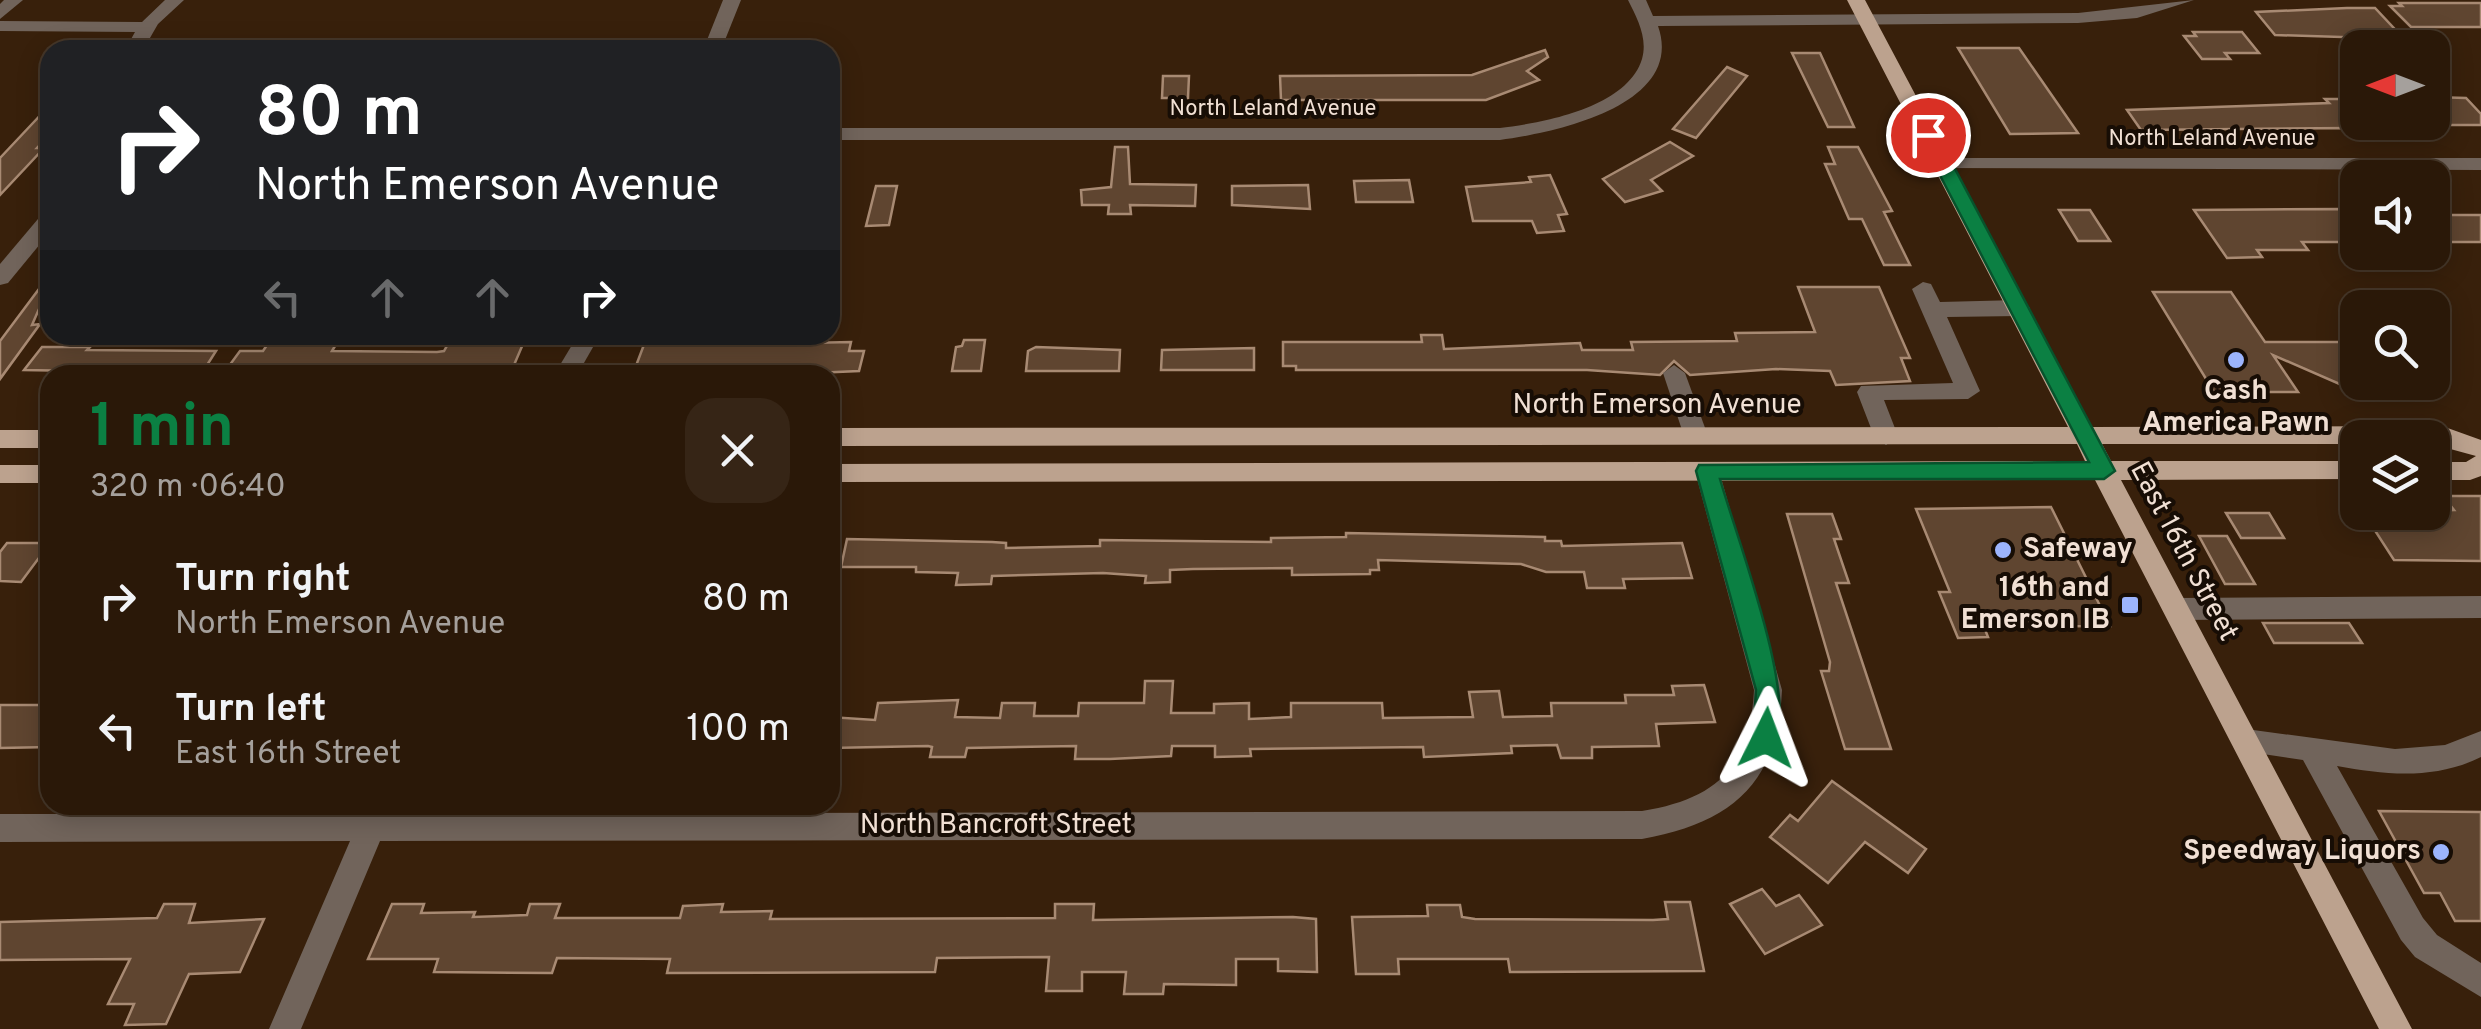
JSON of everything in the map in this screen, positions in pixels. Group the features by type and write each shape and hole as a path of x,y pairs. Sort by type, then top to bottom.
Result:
{"main road":[{"name":"East 16th Street","path":"1856,0 2396,1029"},
{"name":"North Emerson Avenue","path":"840,437 2442,435 2481,450"},
{"path":"0,439 40,438"},
{"path":"2450,470 2470,471 2481,464"},
{"path":"840,472 2340,470"},
{"path":"0,474 40,474"}],"street":[{"path":"0,14 14,0"},
{"path":"139,40 146,27 175,0"},
{"path":"716,40 732,0"},
{"path":"1637,0 1650,21 2096,18 2185,0"},
{"name":"North Leland Avenue","path":"840,134 1528,132 1586,117 1633,88 1652,52 1650,21"},
{"path":"0,26 146,27"},
{"name":"North Leland Avenue","path":"1943,164 2481,164"},
{"path":"0,278 40,230"},
{"path":"1886,436 1869,392 1968,391 1928,300 2019,308"},
{"path":"1674,373 1696,436"},
{"name":"North Bancroft Street","path":"0,828 375,816 1642,825 1685,818 1720,799 1752,765 1768,730 1768,690 1707,471"},
{"path":"2176,610 2481,607"},
{"path":"2246,741 2276,741 2358,759 2446,758 2481,743"},
{"path":"2312,748 2412,929 2426,946 2481,981"},
{"path":"285,1029 375,816"}],"building":[{"path":"2399,3 2481,3 2481,27 2411,27 2390,6 2402,6"},
{"path":"2375,8 2396,30 2340,30 2340,37 2275,35 2256,12"},
{"path":"2193,32 2242,32 2259,53 2225,53 2230,59 2202,59 2184,36 2196,36"},
{"path":"1958,48 2019,48 2078,133 2010,134"},
{"path":"1545,50 1548,57 1527,71 1539,80 1486,100 1281,100 1280,76 1472,75"},
{"path":"1792,53 1820,53 1854,127 1828,127"},
{"path":"1727,67 1747,76 1696,138 1673,129"},
{"path":"1163,76 1189,76 1188,98 1162,98"},
{"path":"2450,98 2466,98 2481,114 2481,125 2450,125"},
{"path":"2325,99 2340,99 2340,128 2141,130 2127,110 2329,103"},
{"path":"40,116 37,148 40,152 0,195 0,158"},
{"path":"1670,142 1693,156 1651,180 1662,191 1625,202 1603,179"},
{"path":"1115,147 1128,147 1130,184 1196,185 1195,206 1130,205 1131,214 1108,214 1109,205 1082,205 1081,190 1111,187"},
{"path":"1828,147 1858,147 1892,211 1884,212 1910,265 1884,265 1862,219 1849,219 1825,164 1835,164"},
{"path":"1550,175 1567,214 1558,215 1564,231 1537,233 1532,221 1473,221 1466,187 1531,182 1529,177"},
{"path":"1409,180 1413,202 1356,202 1354,181"},
{"path":"1308,185 1310,209 1232,205 1232,186"},
{"path":"876,186 897,186 889,225 866,226"},
{"path":"2340,209 2340,242 2302,242 2308,250 2257,250 2262,257 2227,258 2194,210"},
{"path":"2059,210 2090,210 2110,241 2078,241"},
{"path":"2450,215 2481,215 2481,242 2450,242"},
{"path":"1798,287 1879,287 1910,358 1901,358 1910,381 1836,385 1830,371 1776,369 1690,375 1674,361 1660,375 1587,370 1296,370 1296,366 1283,366 1283,342 1422,342 1421,335 1442,335 1444,349 1580,343 1582,350 1633,350 1631,342 1737,341 1735,333 1815,332"},
{"path":"40,290 40,307 32,325 40,324 0,379 0,341"},
{"name":"Cash America Pawn","path":"2153,292 2231,292 2265,342 2340,342 2340,384 2273,355 2298,392 2214,392"},
{"path":"964,340 985,340 981,371 952,371 956,347 962,346"},
{"path":"851,342 849,351 864,351 859,371 840,372 840,365 636,365 644,345"},
{"path":"267,345 336,345 332,351 437,352 444,351 447,345 523,345 514,365 230,365 240,351 263,351"},
{"path":"42,347 216,351 207,365 40,365 40,370 24,370"},
{"path":"1036,347 1120,350 1119,371 1026,371 1028,351"},
{"path":"1254,348 1254,370 1161,370 1162,350"},
{"path":"2450,496 2481,496 2481,561 2394,560 2375,530 2450,530 2450,510 2454,510"},
{"name":"Safeway","path":"2051,507 2110,626 1984,627 1988,637 1958,638 1939,592 1950,592 1916,509"},
{"path":"2226,513 2269,513 2284,538 2241,538"},
{"path":"1787,514 1832,514 1841,539 1834,539 1849,583 1836,583 1891,749 1845,749 1821,671 1829,671 1830,662"},
{"path":"1346,533 1545,537 1545,541 1561,541 1562,546 1682,543 1692,578 1623,579 1625,588 1587,588 1584,572 1546,572 1521,564 1378,560 1379,570 1370,570 1370,574 1292,575 1292,568 1193,569 1170,570 1170,582 1145,583 1146,576 1103,573 992,576 991,584 956,585 958,573 916,572 916,567 841,567 847,539 992,542 1006,543 1006,548 1100,546 1100,540 1271,542 1271,538 1346,537"},
{"path":"2199,536 2227,536 2255,584 2225,584"},
{"path":"7,543 40,543 40,556 21,582 0,581 0,552"},
{"path":"2263,623 2349,623 2362,643 2274,643"},
{"path":"1145,681 1173,681 1171,713 1214,713 1214,704 1249,703 1249,719 1291,717 1291,703 1382,703 1383,718 1473,717 1469,692 1499,691 1503,717 1552,716 1551,703 1626,703 1625,695 1674,695 1672,686 1704,685 1715,722 1656,724 1659,746 1592,747 1592,758 1561,758 1557,745 1511,746 1512,753 1424,757 1423,747 1250,749 1251,756 1215,757 1215,746 1172,746 1171,756 1110,759 1075,759 1076,746 967,748 965,757 930,757 932,747 928,746 840,748 840,718 875,720 878,703 958,700 955,717 1000,718 1002,703 1035,703 1034,716 1078,716 1079,703 1144,703"},
{"path":"0,705 40,705 40,747 0,748"},
{"path":"1832,781 1926,849 1908,873 1865,842 1828,883 1770,837 1790,815 1798,821"},
{"name":"Speedway Liquors","path":"2379,811 2481,812 2481,921 2455,921 2440,893 2424,893"},
{"path":"1762,889 1776,906 1799,895 1822,925 1765,954 1730,904"},
{"path":"1665,902 1690,902 1704,971 1510,972 1508,959 1398,959 1399,974 1356,974 1352,917 1428,916 1427,905 1460,905 1462,917 1475,919 1653,920 1668,919"},
{"path":"164,904 195,904 189,923 264,919 240,972 189,974 166,1024 125,1025 134,1004 108,1004 130,959 0,960 0,922 157,918"},
{"path":"392,904 424,904 421,913 475,912 473,917 527,915 530,904 560,904 555,918 680,918 683,906 723,904 721,912 772,911 770,919 1055,918 1055,904 1094,904 1093,920 1293,917 1316,919 1317,972 1278,971 1278,959 1236,959 1236,985 1164,984 1163,994 1124,994 1126,972 1082,972 1082,991 1046,991 1049,957 937,958 935,972 667,973 670,959 557,958 552,973 434,972 438,959 368,959"}],"place":[{"name":"Cash America Pawn","path":"2236,360"},
{"name":"Safeway","path":"2003,550"},
{"name":"16th and Emerson IB","path":"2130,605"},
{"name":"Speedway Liquors","path":"2441,852"}],"route":[{"path":"1766,738 1768,690 1707,471 2104,471 1928,135"}]}
